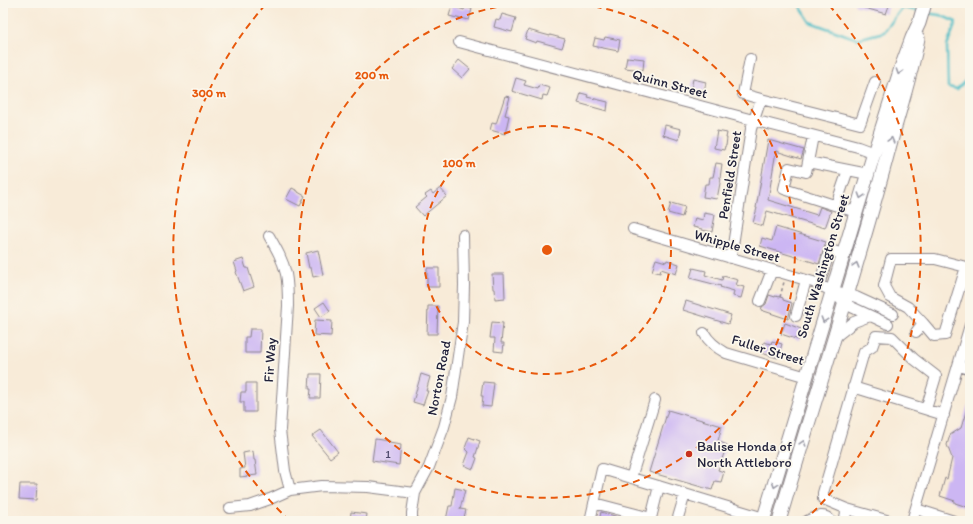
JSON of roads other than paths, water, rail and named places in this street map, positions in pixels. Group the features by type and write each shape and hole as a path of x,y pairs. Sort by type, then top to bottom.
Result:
{"main road":[{"name":"South Washington Street","path":"779,521 880,183 912,68 920,23 925,5"},
{"name":"South Washington Street","path":"764,519 874,153 902,65 912,38 920,23"}],"street":[{"name":"Quinn Street","path":"460,42 858,147 874,153"},
{"path":"750,59 743,94 860,124 875,82"},
{"name":"Penfield Street","path":"730,258 753,120 761,99"},
{"path":"812,136 806,172 789,168 784,189 856,212"},
{"path":"808,162 868,174"},
{"path":"836,205 848,170"},
{"name":"Whipple Street","path":"633,229 806,280 832,291 846,299"},
{"name":"Norton Road","path":"412,521 415,493 429,467 444,427 452,397 463,322 463,235"},
{"name":"Fir Way","path":"269,236 282,260 288,290 280,430 285,471 290,490"},
{"path":"819,285 830,250 844,254"},
{"path":"891,259 935,259 968,268 945,335 934,336 922,323 908,307 890,298 884,286 891,259"},
{"path":"760,301 772,270"},
{"path":"796,316 806,280"},
{"path":"846,299 856,297 893,314"},
{"path":"846,299 870,316 888,324"},
{"path":"835,337 854,322 870,316"},
{"path":"916,332 922,323"},
{"path":"912,521 970,325"},
{"name":"Fuller Street","path":"704,333 707,339 719,349 726,352 807,377"},
{"path":"890,521 848,509 823,499 822,493 864,352 872,347 876,336 892,337 914,359 936,376 926,409"},
{"path":"958,366 970,369"},
{"path":"853,387 944,415"},
{"path":"631,478 654,400"},
{"path":"590,521 602,469 764,519"},
{"path":"230,508 250,506 290,490 322,486 368,486 415,493"},
{"path":"594,503 651,518 659,486"},
{"path":"677,521 685,494"},
{"path":"844,521 848,509"},
{"path":"916,509 954,521"},
{"path":"807,521 825,516 831,521"}],"waterway":[{"path":"798,3 810,22 857,39 884,32 902,8 918,11"},
{"path":"926,13 940,15 956,22 947,46 948,87 957,89 970,76"}],"place":[{"name":"Balise Honda of North Attleboro","path":"689,454"}]}
